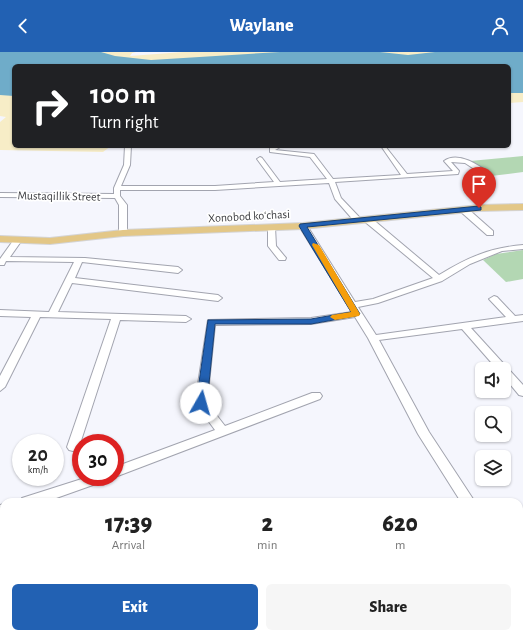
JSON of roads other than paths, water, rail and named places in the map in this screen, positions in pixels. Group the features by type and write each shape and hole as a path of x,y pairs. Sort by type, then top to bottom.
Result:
{"main road":[{"name":"Xonobod koʻchasi","path":"0,239 57,240 123,233 303,226 464,210 523,207"}],"street":[{"path":"123,233 123,205 117,196 117,188 126,165 128,148"},
{"path":"273,148 272,151 312,155 331,180 338,200 439,279"},
{"path":"384,148 405,176"},
{"path":"260,159 278,184"},
{"path":"117,188 215,188 456,173 447,161 464,160 468,160 487,175"},
{"name":"Mustaqillik Street","path":"0,195 117,196"},
{"path":"464,210 490,233"},
{"path":"303,226 354,310 373,338 424,434 465,498"},
{"path":"271,227 272,246 282,258"},
{"path":"2,261 18,240"},
{"path":"223,432 201,403 211,322 311,321 354,310 375,301 439,279 467,262 501,250 523,247"},
{"path":"2,261 110,261 178,270"},
{"path":"52,315 79,261"},
{"path":"70,280 218,298"},
{"path":"494,299 518,319"},
{"path":"0,313 116,318 186,319"},
{"path":"0,387 37,314"},
{"path":"77,434 116,318"},
{"path":"373,338 518,319"},
{"path":"465,327 496,362"},
{"path":"511,379 523,392"},
{"path":"124,469 316,396"},
{"path":"40,498 78,486"}],"water":[{"path":"0,52 101,52 115,56 151,60 280,52 380,52 408,55 435,52 523,52 523,93 511,93 511,64 12,64 12,96 0,95"}]}
